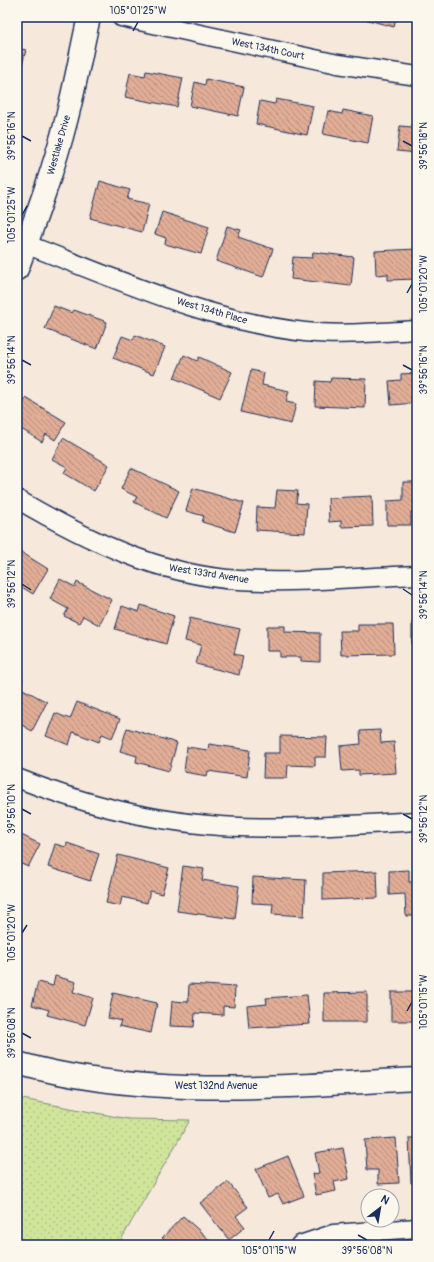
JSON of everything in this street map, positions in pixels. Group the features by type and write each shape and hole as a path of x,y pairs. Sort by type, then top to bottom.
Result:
{"street":[{"name":"Westlake Drive","path":"17,269 22,243 42,203 66,121 89,17"},
{"name":"West 134th Court","path":"121,17 338,64 417,76"},
{"name":"West 134th Place","path":"22,243 214,314 262,326 306,332 371,333 417,330"},
{"name":"West 133rd Avenue","path":"17,498 73,530 120,552 153,564 188,573 238,580 279,581 417,575"},
{"path":"17,778 69,796 125,811 158,818 208,825 307,827 417,821"},
{"name":"West 132nd Avenue","path":"17,1063 53,1072 116,1083 161,1086 234,1087 417,1079"},
{"path":"300,1245 333,1234 417,1228"}],"green space":[{"path":"17,1098 128,1119 190,1120 118,1245 17,1245"}],"building":[{"path":"357,17 396,17 394,27"},
{"path":"17,48 26,50 18,80 17,79"},
{"path":"146,71 183,78 177,107 125,97 130,73 145,76"},
{"path":"206,79 244,87 238,116 190,106 195,82 205,85"},
{"path":"276,99 313,106 307,135 256,124 260,101 275,104"},
{"path":"343,110 373,116 368,143 323,134 328,111 342,114"},
{"path":"413,116 417,116 417,153 397,151 400,126 412,127"},
{"path":"100,181 130,190 127,199 149,204 142,232 90,218"},
{"path":"162,212 209,227 201,254 165,244 166,238 155,234"},
{"path":"227,226 241,230 238,237 273,249 263,277 216,261"},
{"path":"417,249 417,279 388,280 388,274 376,275 375,251"},
{"path":"313,252 354,257 351,286 291,279 293,257 312,258"},
{"path":"54,306 72,313 74,310 107,322 97,349 45,329"},
{"path":"135,335 165,347 154,374 113,358 122,336 133,340"},
{"path":"184,355 197,361 199,357 232,372 220,398 174,378"},
{"path":"251,370 264,373 262,385 289,391 286,402 296,404 291,424 241,412"},
{"path":"417,373 417,403 391,405 389,381 401,380 401,374"},
{"path":"331,378 366,379 365,408 315,406 316,381 330,382"},
{"path":"26,398 66,422 55,440 46,434 42,442 18,427 17,429 17,414"},
{"path":"63,438 109,465 94,491 64,473 67,467 52,459"},
{"path":"131,468 179,491 166,518 134,502 137,497 121,489"},
{"path":"403,482 417,482 417,512 411,512 411,525 387,525 387,501 403,500"},
{"path":"193,488 244,503 235,532 202,522 204,516 186,511"},
{"path":"277,490 298,491 296,503 307,504 305,533 256,530 257,507 275,508"},
{"path":"372,496 373,526 341,527 341,521 329,522 328,498"},
{"path":"21,552 48,569 33,594 17,584 17,556 18,557"},
{"path":"60,579 75,587 77,582 112,600 99,625 83,616 79,623 64,616 68,609 50,599"},
{"path":"141,605 174,616 166,644 115,629 122,606 139,612"},
{"path":"190,618 240,629 234,654 243,656 239,675 196,664 201,645 185,641"},
{"path":"412,623 417,623 417,647 412,647"},
{"path":"358,624 393,624 394,654 341,655 340,631 358,631"},
{"path":"267,626 285,626 285,632 320,633 320,662 301,661 301,657 280,657 280,651 267,651"},
{"path":"17,676 23,679 19,687 47,702 32,731 17,722"},
{"path":"77,702 120,719 112,738 102,734 99,742 73,732 69,745 46,736 55,713 70,719"},
{"path":"127,728 177,743 169,771 136,762 137,756 120,751"},
{"path":"380,730 381,743 394,742 396,773 359,775 359,770 342,771 340,746 361,744 360,731"},
{"path":"280,736 327,737 326,757 315,757 315,766 288,765 287,778 263,778 264,753 280,753"},
{"path":"209,744 250,750 247,777 208,771 207,776 184,772 187,747 208,750"},
{"path":"17,833 40,844 28,867 17,862"},
{"path":"67,843 99,854 90,881 48,867 55,844 66,847"},
{"path":"118,855 169,868 162,894 150,891 147,903 122,897 120,906 106,903"},
{"path":"183,866 204,869 202,880 239,886 235,919 177,911"},
{"path":"409,870 409,882 417,882 417,916 406,916 405,894 389,895 389,871"},
{"path":"377,871 378,898 323,900 323,873"},
{"path":"253,877 306,880 304,916 272,914 273,904 252,903"},
{"path":"17,976 21,977 17,989"},
{"path":"55,976 76,982 73,992 93,998 85,1025 47,1015 49,1010 32,1005 38,982 53,986"},
{"path":"189,984 235,987 234,1007 223,1006 223,1015 195,1013 194,1027 170,1026 172,1001 188,1002"},
{"path":"367,992 367,1022 324,1022 324,993"},
{"path":"391,992 417,992 417,1021 391,1021"},
{"path":"113,993 157,1003 151,1033 119,1026 121,1021 108,1018"},
{"path":"307,995 310,1024 249,1028 247,1006 267,1004 266,998"},
{"path":"396,1138 399,1183 378,1184 378,1170 367,1170 365,1140"},
{"path":"409,1138 417,1138 417,1182 411,1183"},
{"path":"343,1148 349,1179 334,1182 336,1191 316,1195 312,1174 319,1173 315,1153"},
{"path":"288,1156 304,1196 283,1204 278,1194 268,1198 256,1169"},
{"path":"228,1182 248,1207 236,1216 245,1227 229,1240 200,1203"},
{"path":"183,1216 215,1245 169,1245 162,1238"}]}
